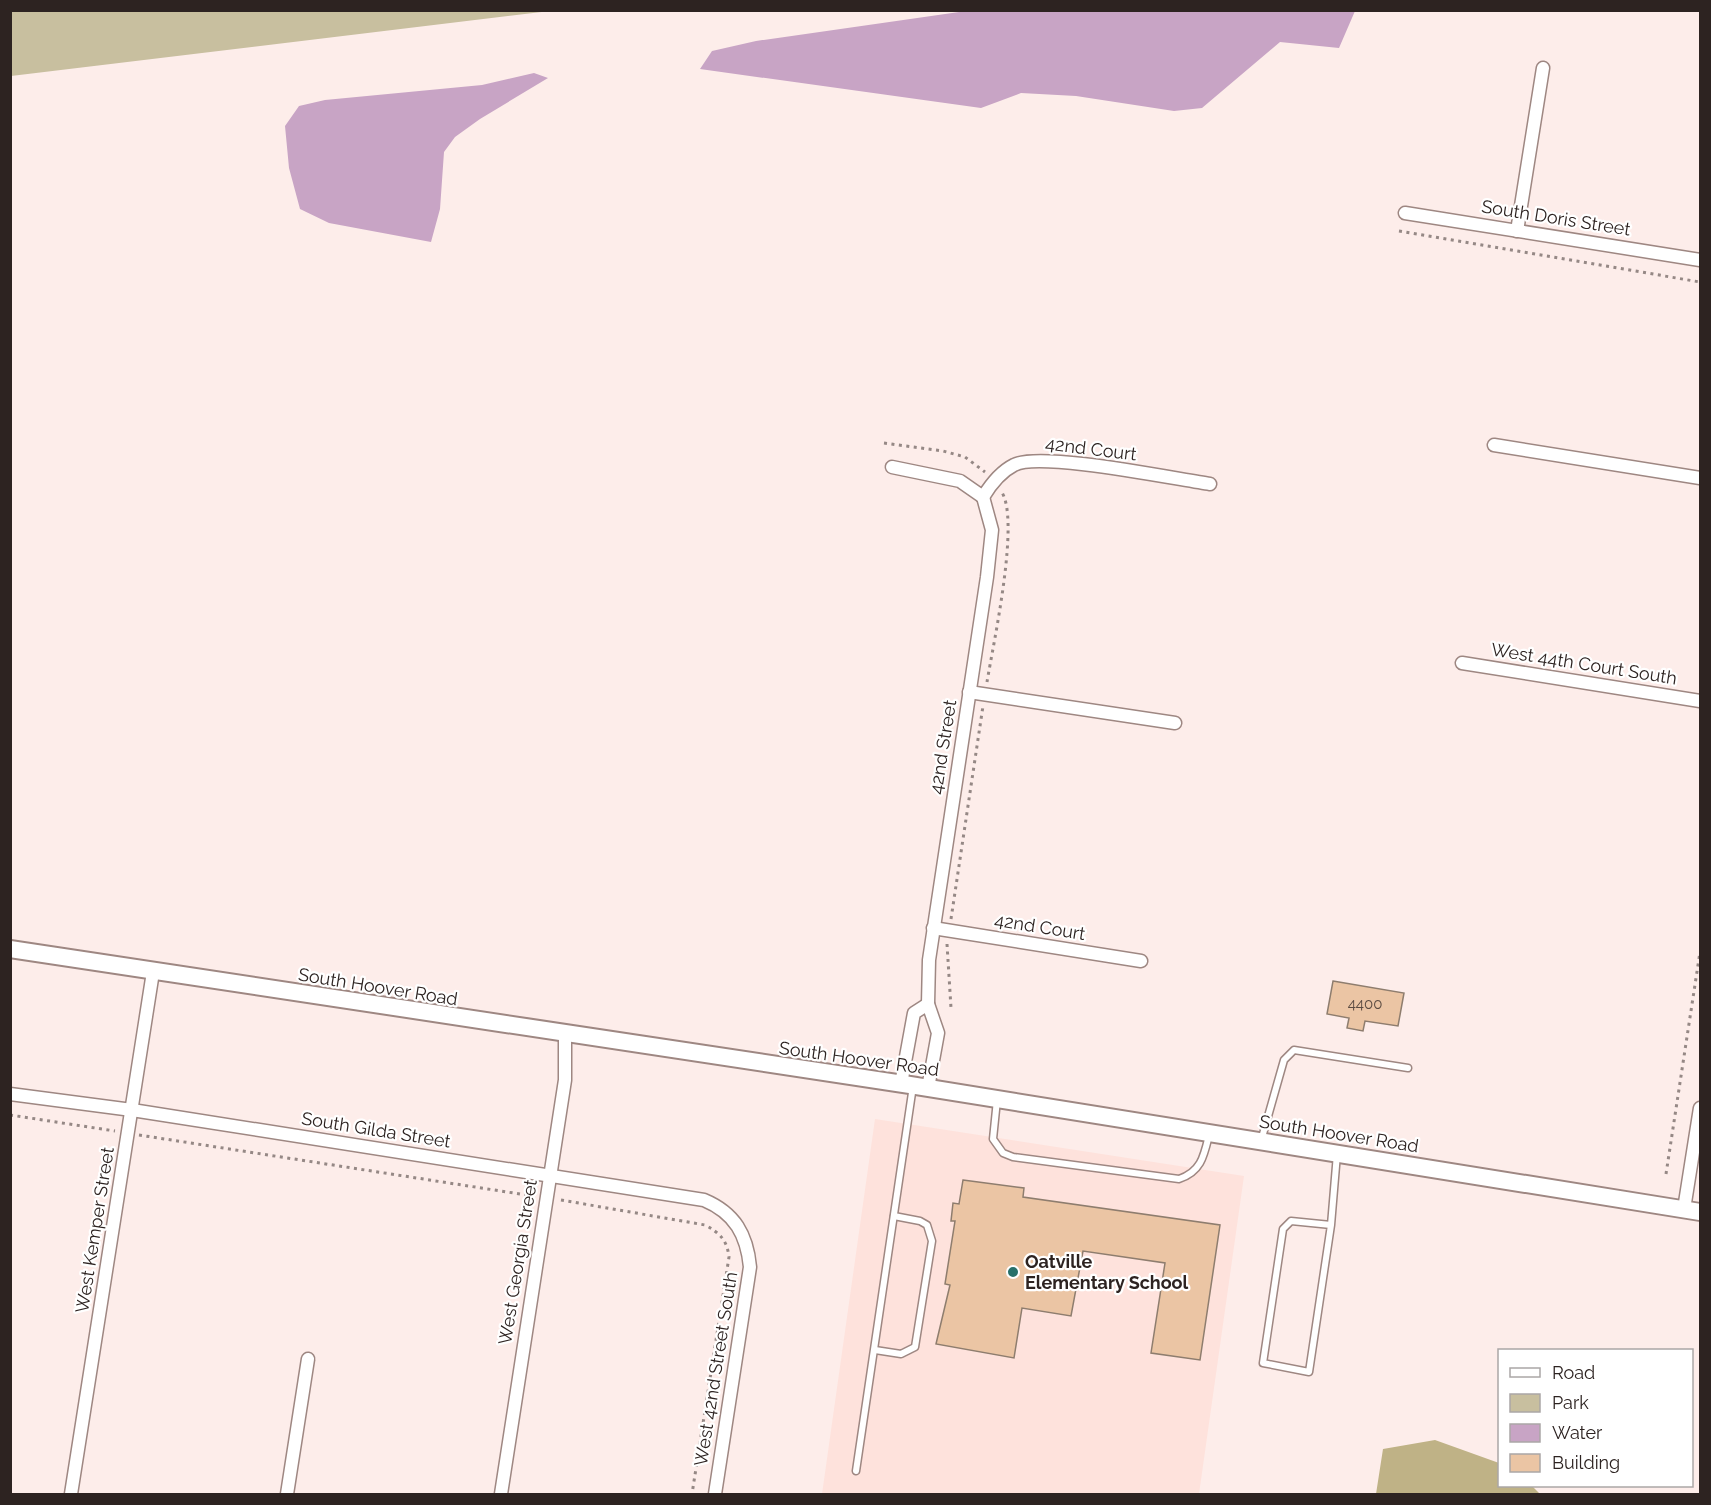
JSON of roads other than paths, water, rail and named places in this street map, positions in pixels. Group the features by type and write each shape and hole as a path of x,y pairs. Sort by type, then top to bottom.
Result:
{"street":[{"path":"1517,231 1543,68"},
{"name":"South Doris Street","path":"1405,213 1701,260"},
{"path":"1494,445 1701,478"},
{"name":"42nd Court","path":"982,497 994,479 1016,464 1046,459 1210,484"},
{"path":"892,467 960,481 982,497"},
{"name":"42nd Street","path":"914,1086 938,1033 928,1004 928,960 992,530 982,497"},
{"name":"West 44th Court South","path":"1462,663 1701,700"},
{"path":"969,692 1175,723"},
{"name":"42nd Court","path":"933,928 1141,961"},
{"name":"South Hoover Road","path":"10,949 565,1035 914,1086 1692,1210"},
{"name":"West Kemper Street","path":"71,1494 153,972"},
{"path":"914,1086 914,1013 928,1004"},
{"name":"West Georgia Street","path":"501,1494 565,1080 565,1035"},
{"name":"South Gilda Street","path":"10,1094 132,1110 704,1200 731,1216"},
{"path":"1692,1210 1701,1108"},
{"name":"West 42nd Street South","path":"715,1494 750,1268 745,1240 731,1216"},
{"path":"287,1494 308,1359"}],"lane":[{"path":"1261,1142 1284,1060 1294,1050 1408,1068"},
{"path":"856,1471 914,1086"},
{"path":"997,1100 993,1139 1003,1153 1013,1157 1179,1179 1196,1171 1204,1155 1210,1133"},
{"path":"1331,1225 1291,1221 1283,1228 1263,1363 1309,1372 1331,1225 1337,1154"},
{"path":"875,1350 901,1354 915,1347 932,1241 927,1225 920,1221 894,1216"}],"water":[{"path":"973,10 1355,11 1339,48 1280,42 1202,108 1174,111 1076,96 1021,93 981,108 700,69 712,51 756,41"},
{"path":"534,73 548,78 480,119 455,137 444,152 440,209 431,242 329,223 300,209 289,168 285,126 299,106 325,100 482,85"}],"place":[{"name":"Oatville Elementary School","path":"1013,1272"}]}
